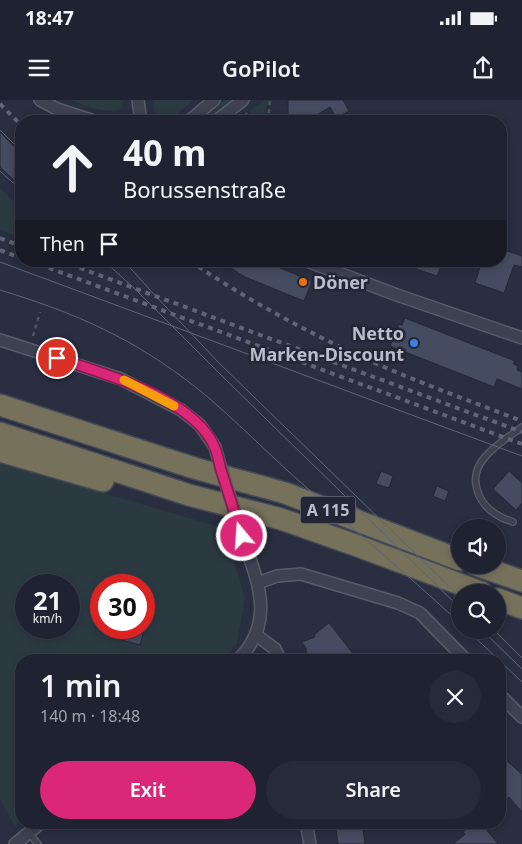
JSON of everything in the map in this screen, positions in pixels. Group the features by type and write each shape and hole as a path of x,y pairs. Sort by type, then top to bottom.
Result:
{"highway":[{"path":"0,390 60,413 96,437"},
{"name":"A 115","path":"0,405 194,468 285,493 451,557"},
{"name":"A 115","path":"0,433 189,495 280,519 459,584"},
{"path":"0,451 118,486 166,497 189,495"},
{"path":"502,574 522,581"},
{"path":"506,602 522,608"}],"street":[{"path":"40,100 57,109 76,115"},
{"path":"138,100 140,115"},
{"path":"196,115 214,100"},
{"path":"227,115 244,106"},
{"path":"323,267 388,292 522,338"},
{"path":"0,340 121,379 181,410 200,425 215,447 258,583 262,604 256,635 243,654"},
{"path":"258,583 277,576 301,574 398,603 420,613 460,654"},
{"path":"256,635 275,649 277,654"},
{"path":"506,700 522,717"},
{"path":"15,844 34,829"},
{"path":"307,829 310,844"}],"lane":[{"path":"514,522 500,517 488,509 476,489 475,478 478,468 485,457 522,427"},
{"path":"29,833 38,844"}],"path":[{"path":"269,115 270,100"},
{"path":"33,336 40,312"}],"shaded area":[{"path":"70,100 123,100 123,107 116,111 109,111 88,107"},
{"path":"152,100 193,100 176,115 156,115"},
{"path":"224,100 233,100 214,115 205,115"},
{"path":"267,100 266,115 252,115 250,111"},
{"path":"0,188 15,202 15,235 0,230"},
{"path":"0,463 224,528 245,598 237,642 228,654 15,654 15,826 0,800"}],"building":[{"path":"288,100 343,100 349,111 342,115 334,115 330,107 317,115 288,115"},
{"path":"0,132 15,148 15,181 0,167"},
{"path":"507,251 522,256 522,267 514,265 504,293 475,283 480,267 507,267"},
{"path":"229,267 278,267 312,281 304,301 245,277"},
{"path":"417,267 441,267 437,276 416,269"},
{"path":"405,318 515,361 513,364 518,366 517,370 522,372 522,389 497,379 494,387 390,346 399,324 402,325"},
{"path":"381,471 393,476 389,488 376,484"},
{"path":"509,471 522,483 522,503 516,510 493,489"},
{"path":"437,486 449,491 445,501 433,496"},
{"path":"329,623 353,654 306,654 306,648 302,642 315,637 314,635"},
{"path":"118,639 142,639 140,645"},
{"path":"506,760 522,774 522,812 509,797 506,800"},
{"path":"336,829 363,829 365,844 338,844"},
{"path":"466,829 486,829 498,844 453,844 465,834 463,832"}],"tram line":[{"path":"0,130 15,145"},
{"path":"0,171 15,185"},
{"path":"0,262 522,456"},
{"path":"111,267 451,599"},
{"path":"129,267 218,362 451,588"},
{"path":"0,290 54,308 104,329 175,371 212,401 293,476 451,615"},
{"path":"477,639 493,654"},
{"path":"491,639 522,669"},
{"path":"503,639 522,658"},
{"path":"506,667 522,682"}],"railway":[{"path":"0,104 15,119"},
{"path":"0,238 15,244"},
{"path":"0,250 15,256"},
{"path":"46,267 522,444"},
{"path":"77,267 522,432"},
{"path":"199,267 298,326 366,359 522,421"}],"slow traffic":[{"path":"124,380 174,406"}],"place":[{"name":"Döner","path":"303,282"},
{"name":"Netto Marken-Discount","path":"414,343"}],"route":[{"path":"57,358 121,379 181,410 200,425 215,447 242,536"}]}
